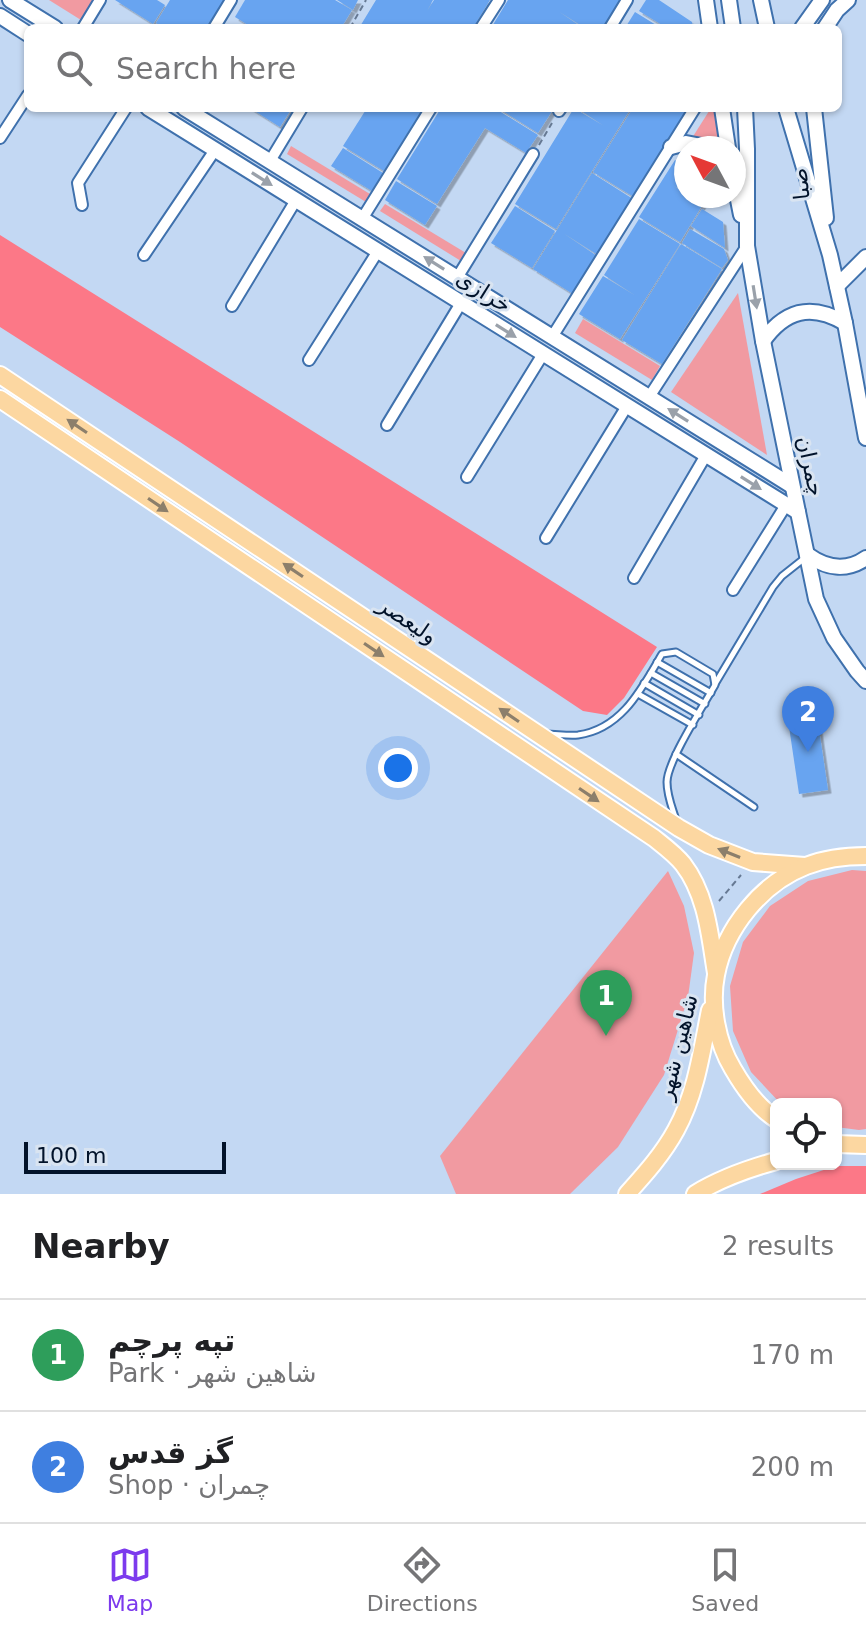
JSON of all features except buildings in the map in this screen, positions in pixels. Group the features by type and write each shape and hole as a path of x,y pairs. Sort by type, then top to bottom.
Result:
{"main road":[{"name":"ولیعصر","path":"0,375 679,828 709,845 753,862 805,866"},
{"name":"ولیعصر","path":"0,399 654,838 684,865 706,916 715,981 716,1020 726,1057 745,1090 770,1113"},
{"path":"715,981 726,945 745,912 772,885 805,866 866,848"},
{"path":"842,856 866,856"},
{"name":"شاهین شهر","path":"627,1194 676,1130 689,1101 715,981"},
{"path":"842,1146 866,1145"},
{"path":"695,1194 715,1181 770,1163"}],"street":[{"path":"10,0 49,24"},
{"path":"85,24 100,0"},
{"path":"216,24 231,0"},
{"path":"484,24 499,0"},
{"path":"612,24 627,0"},
{"path":"706,0 709,24"},
{"path":"729,0 732,24"},
{"path":"761,0 768,24"},
{"path":"805,24 822,0"},
{"path":"828,24 848,0"},
{"path":"0,16 24,31"},
{"path":"0,138 24,101"},
{"path":"82,205 78,183 123,112"},
{"name":"خرازی","path":"154,112 792,508"},
{"name":"خرازی","path":"190,112 792,486"},
{"path":"270,161 300,112"},
{"path":"362,219 429,112"},
{"path":"552,337 693,112"},
{"path":"723,112 726,136"},
{"name":"چمران","path":"745,112 747,246"},
{"path":"787,112 830,255 866,438"},
{"name":"صبا","path":"814,112 830,255"},
{"path":"144,255 215,150"},
{"path":"457,278 533,154"},
{"path":"232,306 300,203 314,189"},
{"name":"چمران","path":"740,208 792,486 792,508 808,555 816,599 841,649 866,681"},
{"path":"649,397 747,246"},
{"path":"309,360 378,251"},
{"path":"837,286 866,257"},
{"path":"387,425 461,303"},
{"path":"763,341 784,318 799,312 815,311 845,323"},
{"path":"467,477 543,354"},
{"path":"546,538 627,406"},
{"path":"634,578 706,455"},
{"path":"733,590 792,508"},
{"path":"808,555 819,563 833,567 847,567 866,558"}],"lane":[{"path":"679,828 669,797 667,779 671,763 773,587 808,555"},
{"path":"538,734 578,735 600,729 617,719 638,694 662,654 676,652 713,674 715,685"},
{"path":"657,662 711,693"},
{"path":"651,673 705,704"},
{"path":"644,683 699,715"},
{"path":"638,694 693,725"},
{"path":"676,754 754,807"}],"path":[{"path":"352,24 366,0"},
{"path":"533,154 559,112"},
{"path":"706,916 753,862"}],"shaded area":[{"path":"49,0 93,0 81,20"},
{"path":"708,112 714,112 719,136 693,136"},
{"path":"291,146 370,194 366,202 287,154"},
{"path":"385,204 466,253 461,261 380,211"},
{"path":"0,235 657,647 624,698 607,715 583,711 180,442 0,327"},
{"path":"738,293 767,455 671,392"},
{"path":"583,319 660,366 652,380 575,333"},
{"path":"852,870 866,871 866,1129 842,1128 842,1098 775,1098 751,1072 733,1031 730,986 743,942 770,906 808,881"},
{"path":"668,871 684,906 694,953 688,997 664,1075 618,1147 570,1194 456,1194 440,1156"},
{"path":"842,1166 866,1166 866,1194 760,1194 824,1170 842,1170"}],"place":[{"name":"گز قدس","path":"808,752"},
{"name":"تپه پرچم","path":"606,1036"}]}
